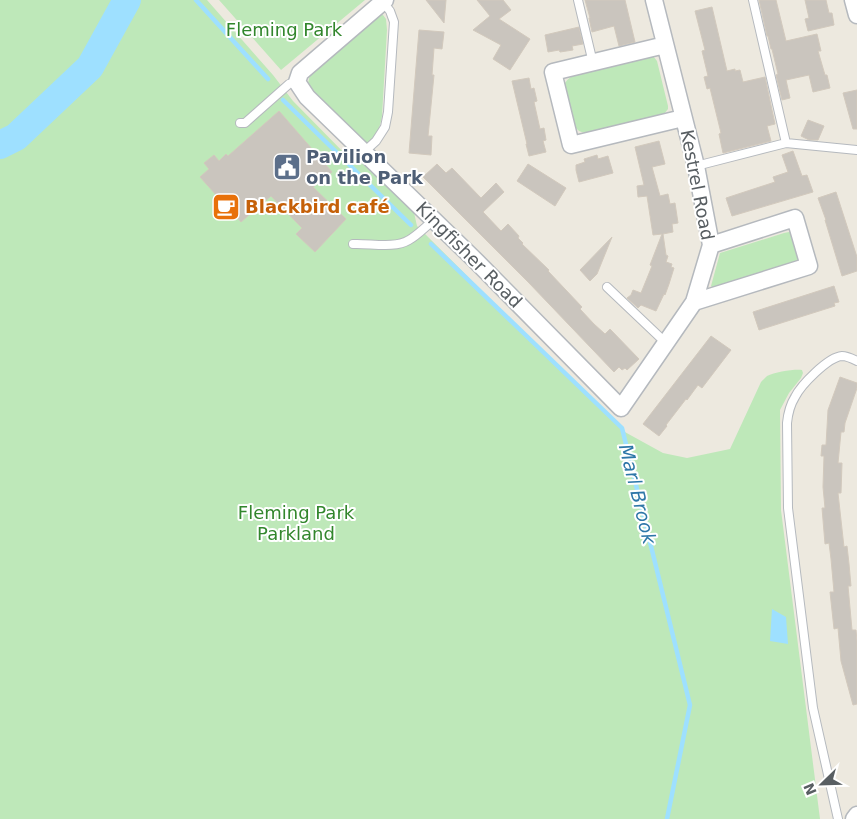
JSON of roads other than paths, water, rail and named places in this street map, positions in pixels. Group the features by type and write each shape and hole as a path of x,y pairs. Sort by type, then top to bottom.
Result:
{"street":[{"name":"Kestrel Road","path":"621,408 694,302 711,244 696,166 654,0"},
{"path":"853,0 857,15"},
{"path":"297,82 300,73 384,1"},
{"path":"665,46 553,72 571,145 683,118"},
{"name":"Kingfisher Road","path":"297,82 307,97 475,260 621,408"},
{"path":"694,302 810,266 795,218 711,244"},
{"path":"854,819 857,815"}],"lane":[{"path":"578,0 592,63"},
{"path":"753,0 786,144"},
{"path":"364,152 376,141 385,127 388,112 394,22 384,1"},
{"path":"240,123 245,123 289,84 297,82"},
{"path":"696,166 786,144 857,150"},
{"path":"353,244 380,246 402,243 412,238 434,220"},
{"path":"607,287 666,343"},
{"path":"838,819 813,708 788,508 787,423 788,413 795,396 813,376 828,363 840,356 857,361"}],"water":[{"path":"772,609 786,617 788,644 770,641"}],"waterway":[{"path":"0,145 16,137 90,67 127,0"},
{"name":"Marl Brook","path":"196,0 268,79"},
{"name":"Marl Brook","path":"283,100 411,225"},
{"name":"Marl Brook","path":"431,244 622,428 690,705 667,819"}],"place":[{"name":"Pavilion on the Park","path":"287,167"},
{"name":"Blackbird café","path":"226,207"}],"park label":[{"name":"Fleming Park","path":"284,30"},
{"name":"Fleming Park Parkland","path":"296,523"}]}
